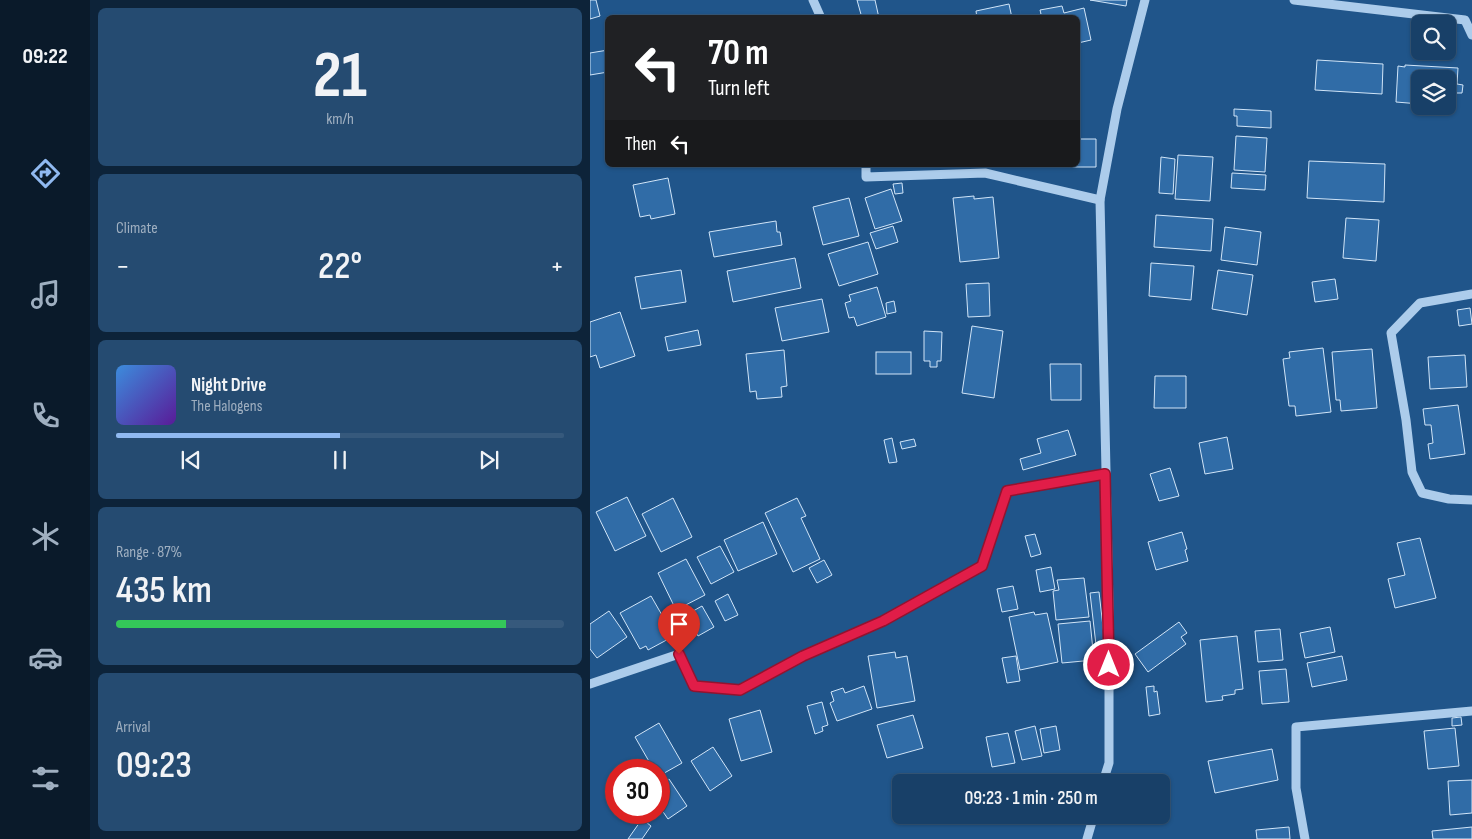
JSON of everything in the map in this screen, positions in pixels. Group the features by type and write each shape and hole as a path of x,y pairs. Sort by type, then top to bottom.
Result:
{"street":[{"path":"813,0 820,15"},
{"path":"1106,774 1109,763 1109,606 1100,200 1117,109 1145,0"},
{"path":"1294,0 1465,20 1472,35"},
{"path":"866,167 866,177 985,173 1100,200"},
{"path":"1472,294 1420,303 1391,333 1406,420 1412,472 1422,493 1449,500 1472,500"},
{"path":"590,684 679,654 694,686 740,690 803,656 883,621 982,566 1007,491 1105,474"},
{"path":"1305,839 1296,788 1296,728 1472,711"},
{"path":"1087,839 1091,824"}],"building":[{"path":"590,0 596,0 600,16 590,19"},
{"path":"857,0 875,0 878,15 861,15"},
{"path":"1090,0 1127,0 1126,6"},
{"path":"1009,4 1011,15 977,15 976,11"},
{"path":"1062,6 1064,13 1084,8 1091,40 1080,43 1080,15 1038,15 1041,14 1040,10"},
{"path":"605,50 605,72 590,75 590,53"},
{"path":"1317,60 1383,64 1382,94 1315,90"},
{"path":"1405,65 1458,68 1457,84 1463,85 1462,93 1456,93 1456,70 1411,70 1411,103 1396,102 1398,66 1405,67"},
{"path":"1234,109 1271,111 1271,128 1237,126 1237,116 1234,116"},
{"path":"1236,136 1267,138 1265,172 1234,170"},
{"path":"1080,139 1096,139 1096,167 1080,167"},
{"path":"1178,155 1213,157 1210,201 1175,199"},
{"path":"1161,157 1175,159 1173,194 1159,193"},
{"path":"1309,161 1385,164 1384,202 1307,198"},
{"path":"1232,173 1266,175 1265,190 1231,188"},
{"path":"668,178 675,214 651,219 650,215 640,217 633,185"},
{"path":"902,183 903,193 895,194 893,184"},
{"path":"891,189 902,221 875,229 865,198"},
{"path":"974,196 974,199 993,197 999,258 960,262 953,198"},
{"path":"849,198 859,236 823,245 813,207"},
{"path":"1156,215 1213,219 1211,251 1154,247"},
{"path":"1346,218 1379,220 1376,261 1343,258"},
{"path":"776,221 777,232 780,232 782,245 714,257 709,232"},
{"path":"893,226 898,242 876,249 870,233"},
{"path":"1225,227 1261,232 1257,265 1221,260"},
{"path":"868,242 878,274 839,286 828,254"},
{"path":"795,258 801,288 733,302 727,271"},
{"path":"1151,263 1194,266 1191,300 1149,296"},
{"path":"681,270 686,302 641,309 635,277"},
{"path":"1218,270 1253,275 1247,315 1212,309"},
{"path":"1335,279 1338,299 1315,302 1312,282"},
{"path":"989,283 990,316 968,317 966,284"},
{"path":"877,287 886,317 857,326 854,317 849,318 845,303 851,301 849,295"},
{"path":"822,299 829,332 782,341 775,308"},
{"path":"894,301 896,312 887,314 886,303"},
{"path":"1470,308 1472,324 1459,326 1457,310"},
{"path":"620,312 635,356 600,368 596,355 590,357 590,322"},
{"path":"972,326 1003,331 994,398 962,393"},
{"path":"698,330 701,345 668,351 665,337"},
{"path":"924,331 942,332 941,361 937,361 937,367 930,367 930,361 924,361"},
{"path":"1323,348 1331,412 1296,416 1295,406 1289,406 1283,359 1290,358 1289,352"},
{"path":"1372,349 1377,408 1341,411 1340,400 1336,400 1332,352"},
{"path":"784,350 787,386 781,387 782,397 757,399 756,391 750,392 746,354"},
{"path":"876,352 911,352 911,374 876,374"},
{"path":"1465,355 1467,387 1430,389 1428,357"},
{"path":"1050,364 1081,364 1081,400 1051,400"},
{"path":"1155,376 1186,376 1186,408 1154,408"},
{"path":"1458,405 1465,454 1430,459 1428,444 1433,443 1431,425 1425,425 1423,409"},
{"path":"1068,430 1076,455 1023,470 1020,459 1041,453 1037,439"},
{"path":"1227,437 1233,469 1205,474 1199,443"},
{"path":"892,438 897,462 889,463 884,440"},
{"path":"914,439 916,446 902,449 900,442"},
{"path":"1170,468 1179,496 1159,501 1150,474"},
{"path":"627,497 646,536 615,551 596,512"},
{"path":"673,498 692,537 661,552 642,514"},
{"path":"797,498 806,516 801,518 820,559 793,572 765,513"},
{"path":"763,522 777,554 738,571 724,540"},
{"path":"1182,532 1188,561 1156,570 1148,542"},
{"path":"1035,534 1041,554 1031,557 1025,536"},
{"path":"1420,538 1436,598 1395,608 1388,579 1405,575 1397,543"},
{"path":"720,546 734,572 711,584 697,557"},
{"path":"686,559 705,595 676,610 658,573"},
{"path":"824,560 832,575 817,583 809,568"},
{"path":"1051,567 1055,589 1040,592 1036,570"},
{"path":"1084,578 1089,617 1056,620 1053,591 1059,590 1057,580"},
{"path":"1013,586 1018,609 1002,612 997,589"},
{"path":"1099,592 1105,644 1096,645 1090,593"},
{"path":"728,594 738,615 725,621 715,601"},
{"path":"651,596 674,636 648,650 646,646 640,649 620,613"},
{"path":"702,606 714,627 698,636 686,615"},
{"path":"609,611 627,637 597,658 590,649 590,624"},
{"path":"1034,612 1035,615 1047,613 1058,662 1020,670 1009,617"},
{"path":"1090,621 1094,660 1062,663 1058,624"},
{"path":"1179,622 1187,633 1181,637 1186,644 1148,672 1135,654"},
{"path":"1330,627 1335,652 1305,658 1300,633"},
{"path":"1280,629 1283,660 1258,662 1255,631"},
{"path":"1237,636 1243,689 1235,690 1235,694 1222,696 1223,700 1206,702 1200,640"},
{"path":"895,652 896,658 907,656 915,701 877,708 868,656"},
{"path":"1016,656 1020,681 1007,683 1002,658"},
{"path":"1342,656 1347,680 1312,687 1307,663"},
{"path":"1286,669 1289,702 1262,704 1259,671"},
{"path":"864,686 872,709 837,721 830,703 834,701 831,692 843,688 845,693"},
{"path":"1154,686 1154,692 1157,691 1160,714 1149,716 1146,687"},
{"path":"822,702 828,725 822,727 823,731 815,734 807,706"},
{"path":"760,710 772,752 741,761 729,719"},
{"path":"913,715 923,748 887,758 877,725"},
{"path":"1461,717 1462,725 1452,726 1452,718"},
{"path":"659,723 682,763 670,770 670,759 648,759 635,737"},
{"path":"1035,726 1042,756 1022,760 1015,731"},
{"path":"1056,726 1060,750 1044,753 1040,729"},
{"path":"1455,728 1459,766 1428,769 1424,731"},
{"path":"1008,733 1015,763 992,767 986,737"},
{"path":"713,747 732,776 710,791 691,761"},
{"path":"1272,749 1278,780 1215,793 1208,761"},
{"path":"670,780 687,806 670,818"},
{"path":"1472,780 1472,813 1450,815 1448,781"},
{"path":"638,824 648,824 651,826 642,839 628,839"},
{"path":"1289,827 1290,839 1257,839 1256,830"},
{"path":"1472,827 1472,839 1433,839 1432,831"}],"route":[{"path":"679,654 694,686 740,690 803,656 883,621 982,566 1007,491 1105,474 1109,665"}]}
